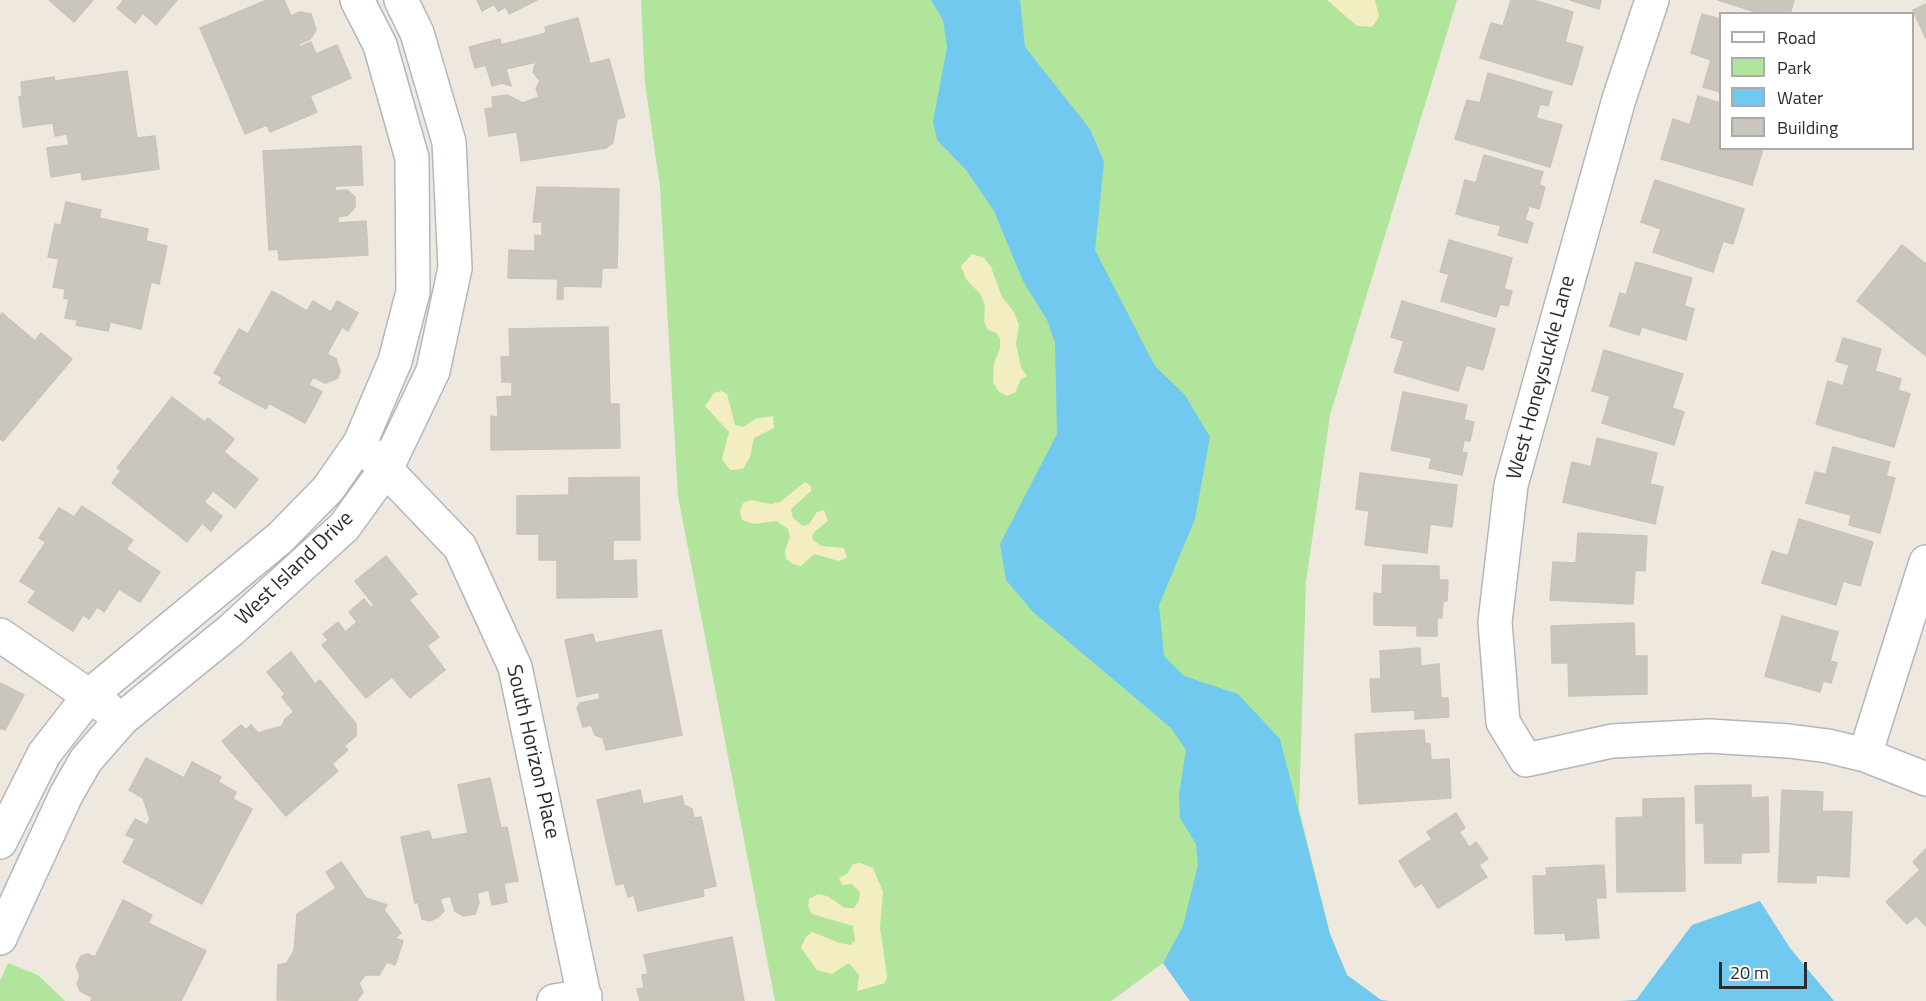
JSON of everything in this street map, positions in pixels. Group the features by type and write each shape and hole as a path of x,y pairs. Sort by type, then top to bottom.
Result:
{"street":[{"name":"West Island Drive","path":"0,842 44,754 90,695 280,538 328,489 360,443 395,361 413,292 412,158 380,45 357,0"},
{"name":"West Island Drive","path":"0,938 13,878 86,760 122,719 230,631 328,543 365,501 386,469 433,371 455,268 449,142 417,33 401,0"},
{"name":"West Honeysuckle Lane","path":"1652,0 1619,99 1511,485 1495,622 1503,722 1526,760 1612,741 1709,736 1789,741 1865,755"},
{"path":"380,45 417,33"},
{"path":"413,292 449,298"},
{"name":"South Horizon Place","path":"360,443 460,547 515,667 575,999"},
{"path":"1926,562 1865,755 1926,778"},
{"path":"0,635 122,719"}],"green space":[{"path":"641,0 1457,0 1330,415 1306,582 1299,809 1330,934 1347,975 1381,1000 1389,1001 1190,1001 1163,963 1111,1001 775,1001 678,496 660,187 645,83"},
{"path":"8,963 38,975 65,1001 0,1001 0,981"}],"sand":[{"path":"1327,0 1375,0 1379,17 1372,27 1357,26"},
{"path":"972,254 984,258 991,267 1002,297 1014,312 1019,325 1016,344 1021,368 1027,376 1020,380 1016,392 1007,396 998,391 993,382 994,363 1000,349 1000,338 995,332 988,330 984,322 985,306 981,295 966,279 961,266"},
{"path":"721,391 727,394 735,425 743,427 755,419 773,416 774,428 754,438 750,457 743,469 730,470 722,459 729,432 705,406 714,393"},
{"path":"805,482 811,486 811,491 791,509 793,518 803,526 809,524 817,512 824,510 828,521 814,532 812,539 821,546 844,548 847,558 839,561 814,554 801,566 793,564 786,559 785,551 790,537 788,529 776,521 754,524 742,520 740,511 743,503 751,500 771,504 780,502"},
{"path":"860,863 873,868 883,892 880,927 887,977 885,983 857,991 859,975 849,963 832,974 817,970 801,948 806,937 812,932 840,943 850,945 855,941 853,926 812,914 808,906 809,899 818,894 827,896 845,908 854,908 859,901 860,892 852,884 842,885 839,878 847,874 853,864"}],"water":[{"path":"931,0 1020,0 1025,47 1090,129 1104,162 1095,250 1155,366 1185,395 1210,437 1195,519 1159,605 1164,656 1184,676 1238,694 1280,739 1330,934 1347,975 1381,1000 1389,1001 1190,1001 1163,963 1183,926 1198,865 1196,844 1180,818 1179,795 1186,750 1171,728 1032,611 1006,580 1000,544 1057,434 1055,343 1047,320 1023,281 994,211 966,170 937,140 933,122 947,47 943,20"},
{"path":"1760,901 1790,948 1834,1001 1621,1001 1636,1000 1692,925"}],"building":[{"path":"49,0 93,0 74,22"},
{"path":"124,0 177,0 156,25 143,13 135,23 117,8"},
{"path":"267,0 284,0 291,16 300,12 311,14 316,30 310,39 299,44 300,47 311,42 316,54 337,45 351,78 310,96 317,112 270,132 267,125 245,134 200,28"},
{"path":"477,0 537,0 509,14 506,7 498,11 494,4 482,11"},
{"path":"1511,0 1533,0 1573,12 1565,42 1583,47 1572,85 1480,58 1491,23 1503,26"},
{"path":"1570,0 1601,0 1599,9"},
{"path":"1718,0 1794,0 1791,12 1756,12"},
{"path":"1926,4 1926,39 1914,12 1913,10"},
{"path":"1702,14 1719,19 1719,92 1703,87 1711,60 1691,53"},
{"path":"578,18 590,64 609,59 625,117 617,119 613,143 606,148 521,161 517,132 489,136 485,109 493,108 492,97 507,95 523,103 539,97 536,88 540,81 533,72 536,62 506,69 511,86 502,83 492,86 486,65 475,68 469,47 500,39 501,45 546,33 545,27"},
{"path":"127,71 137,138 155,136 159,169 82,180 81,172 51,177 47,148 69,145 67,134 55,136 53,123 23,127 19,97 22,97 21,82 54,77 55,81"},
{"path":"1488,73 1552,92 1548,106 1540,104 1536,118 1562,125 1550,167 1455,139 1467,100 1480,103"},
{"path":"1698,96 1719,103 1719,150 1763,150 1752,185 1661,159 1673,119 1690,125"},
{"path":"361,146 363,185 335,186 335,191 347,190 355,197 355,207 348,215 338,217 338,223 366,221 368,255 279,260 278,249 269,250 263,151"},
{"path":"1484,155 1543,172 1539,185 1545,187 1539,209 1529,206 1525,220 1533,223 1527,243 1498,235 1501,226 1456,214 1465,180 1476,183"},
{"path":"1655,180 1744,209 1733,244 1723,241 1713,272 1653,252 1661,229 1641,222"},
{"path":"537,187 619,189 617,268 602,268 601,287 563,286 563,299 557,299 558,279 508,278 509,250 535,251 535,235 542,236 542,222 533,222"},
{"path":"66,202 101,210 99,218 148,229 146,241 167,246 159,284 151,282 141,329 110,322 108,331 76,325 78,320 65,318 69,299 64,298 65,289 53,287 59,259 48,257 55,224 61,225"},
{"path":"1449,240 1512,258 1504,289 1512,291 1508,306 1500,304 1496,317 1441,301 1449,274 1440,272"},
{"path":"1902,245 1926,264 1926,356 1857,301"},
{"path":"1636,262 1692,278 1684,306 1694,309 1686,340 1642,327 1639,335 1610,326 1620,293 1626,295"},
{"path":"272,291 307,311 313,301 331,312 337,301 358,313 348,331 342,327 327,354 336,359 340,371 338,378 325,383 313,377 309,385 322,392 305,423 269,403 266,409 219,383 222,377 214,373 239,329 248,334"},
{"path":"1402,301 1495,329 1483,370 1466,365 1458,391 1394,372 1404,341 1391,337"},
{"path":"2,313 35,341 41,333 72,359 3,441 0,439 0,316"},
{"path":"608,327 610,404 619,404 620,448 491,450 491,416 498,417 497,397 512,396 512,382 502,382 501,357 510,357 509,329"},
{"path":"1843,338 1881,349 1875,371 1901,379 1898,390 1910,394 1894,447 1816,424 1828,381 1843,386 1849,365 1836,361"},
{"path":"1604,350 1683,374 1672,408 1684,412 1674,445 1602,423 1610,396 1592,391"},
{"path":"1403,392 1467,405 1464,420 1474,422 1470,441 1464,440 1462,452 1467,453 1462,475 1429,468 1432,458 1391,450"},
{"path":"172,397 205,422 208,418 234,439 224,452 258,479 235,508 213,491 204,502 222,516 211,531 202,523 187,542 112,483 121,471 117,468"},
{"path":"1597,438 1657,453 1650,484 1663,487 1655,524 1563,502 1572,462 1591,467"},
{"path":"1833,447 1890,462 1886,476 1895,478 1880,533 1849,525 1851,515 1806,503 1815,472 1826,474"},
{"path":"1360,473 1457,485 1452,527 1430,524 1427,553 1365,545 1369,511 1356,509"},
{"path":"639,477 640,540 613,540 613,561 636,560 637,597 557,598 557,560 539,560 539,534 517,534 517,496 569,495 569,478"},
{"path":"82,506 133,540 126,549 160,572 140,602 119,589 104,612 97,607 89,619 83,615 73,631 28,602 36,591 20,581 46,542 39,538 59,508 74,517"},
{"path":"1799,519 1873,542 1860,586 1843,581 1836,605 1762,583 1772,551 1788,556"},
{"path":"1578,533 1647,536 1645,571 1635,570 1633,604 1550,600 1553,562 1576,563"},
{"path":"386,556 417,594 409,600 439,637 427,646 445,670 410,698 392,677 366,698 322,645 328,640 323,634 338,622 345,632 357,622 349,612 364,599 371,608 374,605 355,581"},
{"path":"1383,565 1439,566 1439,580 1448,580 1447,601 1443,601 1442,618 1437,618 1437,636 1417,636 1417,626 1374,625 1374,593 1382,594"},
{"path":"1782,616 1838,632 1830,661 1837,663 1831,683 1823,681 1820,692 1765,676"},
{"path":"1634,623 1635,656 1647,656 1647,694 1569,696 1568,663 1552,663 1551,626"},
{"path":"661,630 682,735 606,750 603,738 595,735 591,725 583,727 577,708 580,703 600,699 599,692 577,697 565,640 593,634 595,643"},
{"path":"1420,648 1421,666 1439,664 1441,698 1448,698 1449,717 1415,719 1415,710 1372,712 1370,679 1381,679 1380,651"},
{"path":"291,652 315,684 320,680 356,724 356,736 344,746 348,750 332,764 338,771 286,816 222,741 241,725 246,730 251,725 258,733 282,726 285,719 294,712 282,697 285,694 267,672"},
{"path":"0,683 24,695 5,730 0,728"},
{"path":"1424,730 1425,743 1430,744 1431,760 1449,759 1451,798 1359,804 1355,734"},
{"path":"146,758 184,778 192,762 221,777 218,782 236,792 233,799 252,809 202,904 123,862 135,839 126,835 135,819 147,825 150,819 143,798 129,790"},
{"path":"490,778 501,828 507,827 518,881 504,883 507,902 492,905 489,890 477,893 479,903 475,914 464,916 455,911 450,896 440,899 444,911 438,917 430,921 422,919 418,902 415,903 401,837 429,831 432,840 468,833 458,785"},
{"path":"1751,785 1751,798 1768,797 1769,852 1741,853 1741,863 1705,863 1704,823 1696,823 1695,786"},
{"path":"640,790 643,804 682,796 684,805 692,809 694,818 701,817 716,886 703,889 704,896 638,911 634,895 628,897 624,883 616,885 597,800"},
{"path":"1782,790 1823,792 1822,811 1852,812 1849,877 1816,875 1816,883 1778,882"},
{"path":"1684,798 1685,891 1617,892 1616,818 1643,817 1643,799"},
{"path":"1456,813 1465,828 1459,832 1469,847 1476,842 1488,859 1479,865 1487,877 1438,908 1422,883 1415,887 1399,861 1432,839 1427,832"},
{"path":"1926,849 1926,926 1916,916 1907,924 1886,902 1920,870 1913,862"},
{"path":"341,862 366,898 387,905 384,910 401,933 395,938 403,941 395,965 387,962 379,975 365,975 359,983 363,992 357,1001 277,1000 278,965 287,963 294,951 297,914 336,888 326,872"},
{"path":"1604,865 1606,898 1596,898 1599,938 1566,940 1565,933 1535,934 1533,876 1547,876 1546,868"},
{"path":"123,900 152,915 148,923 206,951 181,1001 91,1001 92,997 80,991 77,984 80,976 76,966 81,956 88,954 95,957"},
{"path":"732,937 744,1001 640,1001 637,989 644,988 642,975 648,974 644,955"}]}
